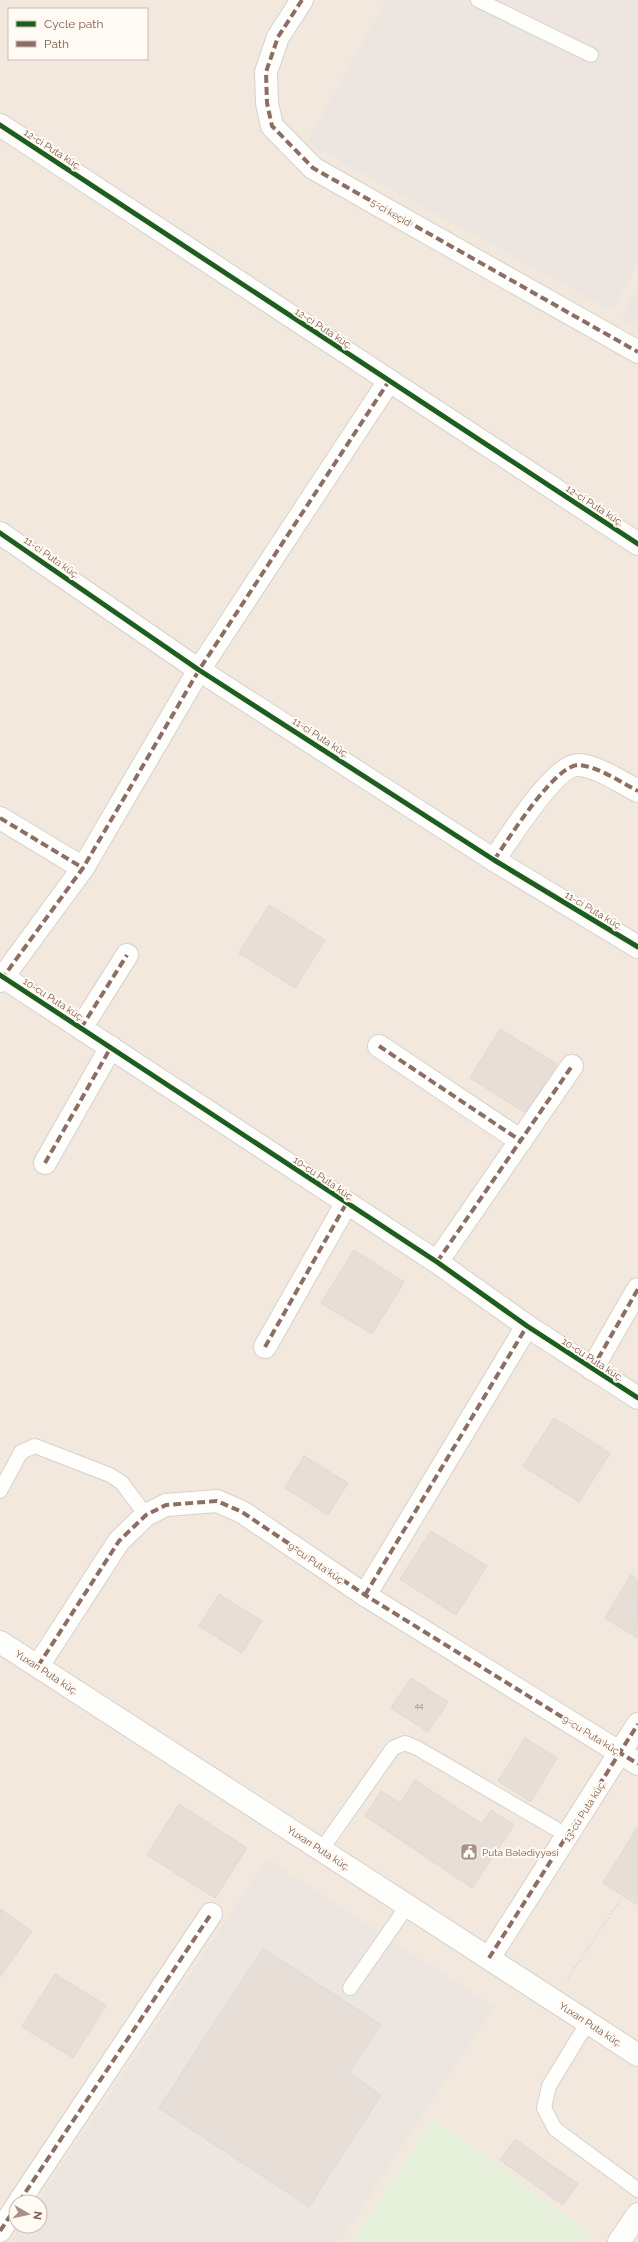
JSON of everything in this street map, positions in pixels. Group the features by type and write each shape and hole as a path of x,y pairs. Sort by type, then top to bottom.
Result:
{"street":[{"name":"5-ci keçid","path":"302,0 278,37 266,72 267,103 272,126 293,150 313,168 638,352"},
{"name":"12-ci Puta küç.","path":"0,125 389,382 638,544"},
{"path":"1,978 83,868 199,670 389,382"},
{"name":"11-ci Puta küç.","path":"0,533 199,670 494,860 638,948"},
{"path":"494,860 548,784 561,772 578,764 595,768 638,791"},
{"path":"0,818 83,868"},
{"path":"81,1028 127,955"},
{"name":"10-cu Puta küç.","path":"1,978 111,1047 346,1204 437,1262 527,1326 638,1398"},
{"path":"379,1046 521,1141"},
{"path":"45,1163 111,1047"},
{"path":"437,1262 572,1066"},
{"path":"265,1348 346,1204"},
{"path":"592,1369 638,1289"},
{"path":"365,1595 527,1326"},
{"name":"9-cu Puta küç.","path":"38,1666 119,1541 146,1515 166,1505 217,1501 242,1512 365,1595 638,1764"},
{"name":"Yuxarı Puta küç.","path":"0,1642 322,1849 638,2055"},
{"name":"13-cü Puta küç.","path":"489,1958 638,1724"},
{"path":"24,2194 211,1914"},
{"path":"619,2242 638,2214"},
{"path":"0,2231 8,2219"}],"lane":[{"path":"478,0 591,55"},
{"path":"0,1491 21,1452 35,1446 110,1475 122,1483 146,1515"},
{"path":"322,1849 392,1748 405,1743 417,1748 568,1836"},
{"path":"350,1988 408,1905"},
{"path":"588,2022 549,2086 544,2108 555,2129 638,2190"}],"path":[{"path":"553,2000 623,1896"}],"shaded area":[{"path":"0,0 638,0 638,2242 0,2242"},
{"path":"386,0 638,0 638,263 612,311 307,143"},
{"path":"638,285 638,329 621,319"},
{"path":"267,1859 494,2007 339,2242 11,2242 16,2234 48,2234 48,2194 42,2194"}],"green space":[{"path":"433,2118 591,2233 584,2242 351,2242"}],"building":[{"path":"269,905 325,940 295,988 239,953"},
{"path":"500,1029 557,1064 526,1113 470,1078"},
{"path":"354,1250 404,1282 372,1334 321,1303"},
{"path":"554,1418 610,1453 579,1502 523,1466"},
{"path":"304,1456 348,1483 328,1515 285,1488"},
{"path":"431,1531 487,1566 456,1615 400,1579"},
{"path":"631,1575 638,1579 637,1638 605,1618"},
{"path":"219,1594 262,1621 242,1653 199,1626"},
{"path":"411,1678 448,1702 428,1732 391,1708"},
{"path":"525,1738 557,1758 531,1802 498,1781"},
{"path":"415,1780 482,1824 491,1810 514,1825 472,1888 365,1816 381,1791 400,1803"},
{"path":"179,1804 247,1848 215,1898 147,1855"},
{"path":"637,1828 638,1829 638,1905 603,1883"},
{"path":"0,1909 32,1931 0,1977"},
{"path":"263,1948 381,2025 349,2073 381,2095 309,2207 159,2108"},
{"path":"55,1974 106,2005 73,2058 22,2027"},
{"path":"515,2139 578,2184 563,2205 500,2160"}],"marked path":[{"path":"302,0 278,37 266,72 267,103 272,126 313,168 638,352"},
{"path":"1,980 83,868 199,670 389,381"},
{"path":"494,860 521,820 546,788 570,767 580,765 595,769 638,791"},
{"path":"0,818 83,868"},
{"path":"81,1028 127,955"},
{"path":"379,1046 521,1141"},
{"path":"45,1163 111,1047"},
{"path":"437,1262 572,1066"},
{"path":"265,1347 346,1204"},
{"path":"592,1369 638,1289"},
{"path":"365,1595 527,1326"},
{"path":"38,1666 119,1541 146,1515 166,1505 217,1501 242,1512 365,1595 638,1764"},
{"path":"489,1958 638,1724"},
{"path":"24,2194 211,1914"},
{"path":"0,2231 8,2219"}],"cycle path":[{"path":"0,125 638,544"},
{"path":"0,533 199,670 494,860 638,947"},
{"path":"0,975 437,1262 527,1326 638,1398"}],"place":[{"name":"Puta Bələdiyyəsi","path":"469,1852"}]}
